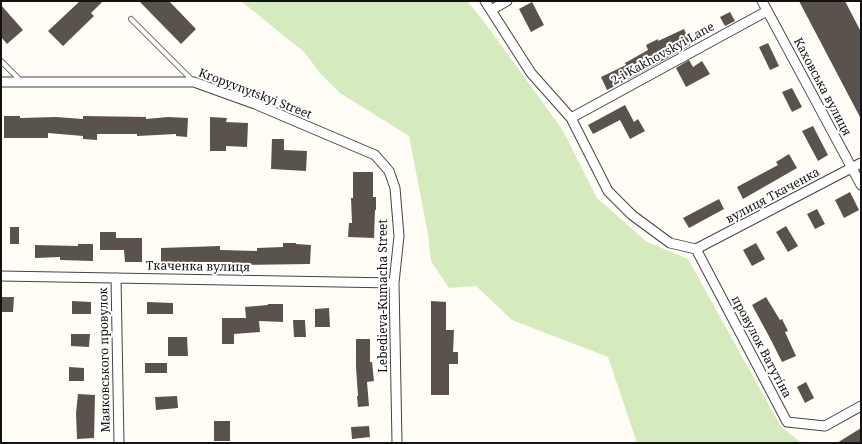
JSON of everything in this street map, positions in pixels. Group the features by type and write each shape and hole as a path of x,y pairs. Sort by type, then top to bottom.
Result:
{"street":[{"path":"485,1 531,73 571,118 608,191 632,215 670,243 696,249"},
{"path":"491,10 507,1"},
{"name":"Каховська вулиця","path":"762,1 861,185"},
{"name":"2-i Kakhovskyi Lane","path":"571,118 767,11"},
{"name":"Kropyvnytskyi Street","path":"1,82 194,82 255,104 375,155"},
{"name":"Lebedieva-Kumacha Street","path":"375,155 388,171 395,188 399,236 394,282 397,443"},
{"name":"вулиця Ткаченка","path":"696,249 861,163"},
{"name":"провулок Ватутіна","path":"696,249 787,422 825,426 861,406"},
{"name":"Ткаченка вулиця","path":"1,276 394,282"},
{"name":"Маяковського провулок","path":"116,278 119,443"}],"lane":[{"path":"131,19 194,82"},
{"path":"1,61 22,82"}],"green space":[{"path":"241,1 467,1 482,19 562,129 597,198 647,242 688,259 781,427 802,443 637,443 608,357 512,320 476,286 449,288 431,261 428,234 409,136 340,93 321,74 304,52"}],"building":[{"path":"80,1 103,1 91,13 94,16 63,46 48,31"},
{"path":"139,1 169,1 196,29 181,44"},
{"path":"799,1 845,1 861,32 861,119"},
{"path":"532,2 544,25 531,32 519,9"},
{"path":"1,5 23,30 7,44 1,37"},
{"path":"730,12 735,21 725,26 720,17"},
{"path":"684,29 691,45 607,90 601,77 626,65 625,63 648,50 646,45"},
{"path":"768,43 779,66 770,70 759,47"},
{"path":"689,60 693,67 702,61 710,74 686,87 676,68"},
{"path":"792,88 802,107 792,112 782,92"},
{"path":"625,105 634,122 638,119 645,131 630,139 620,120 593,134 588,125"},
{"path":"4,116 20,116 20,118 56,117 83,119 83,116 146,117 146,119 168,117 188,118 187,137 176,136 176,134 137,136 137,134 97,134 97,140 83,139 83,136 48,133 48,138 4,138"},
{"path":"210,117 227,118 226,122 248,123 247,147 226,146 226,151 210,151"},
{"path":"813,126 828,155 818,161 802,131"},
{"path":"272,139 284,139 284,150 307,151 306,171 271,169"},
{"path":"789,154 797,168 743,199 737,187 778,165 776,162"},
{"path":"353,172 373,172 373,197 376,197 374,238 348,237 349,223 352,223 351,198 353,198"},
{"path":"850,192 859,210 844,218 835,200"},
{"path":"719,199 724,209 689,228 683,218"},
{"path":"817,209 825,224 815,229 807,214"},
{"path":"786,226 798,246 788,252 776,232"},
{"path":"10,227 19,227 19,244 10,244"},
{"path":"100,232 116,232 116,238 142,238 142,262 125,262 124,250 100,250"},
{"path":"283,243 311,245 310,264 240,265 232,264 232,262 161,262 161,248 220,246 220,250 257,251 257,248 283,247"},
{"path":"756,243 765,259 752,266 743,250"},
{"path":"78,244 93,244 93,261 60,260 60,257 35,258 35,245 78,246"},
{"path":"1,297 14,297 13,312 1,312"},
{"path":"766,297 780,320 782,319 788,331 785,332 796,356 782,362 752,305"},
{"path":"72,301 91,302 91,314 72,314"},
{"path":"431,301 446,302 446,330 454,330 453,352 458,352 458,364 449,364 449,395 431,395"},
{"path":"147,302 173,303 173,314 147,314"},
{"path":"283,304 283,322 259,321 260,332 234,334 234,344 222,344 222,318 246,318 245,307"},
{"path":"329,308 330,327 315,327 315,309"},
{"path":"293,320 305,320 306,337 294,337"},
{"path":"71,334 90,334 89,347 71,346"},
{"path":"168,337 187,337 188,356 168,356"},
{"path":"356,339 370,339 370,362 372,362 374,381 367,382 369,406 358,407"},
{"path":"145,363 167,363 167,373 145,373"},
{"path":"69,367 84,368 84,381 69,381"},
{"path":"806,382 814,398 805,403 797,387"},
{"path":"78,394 95,395 94,438 77,439 76,413"},
{"path":"177,396 178,408 156,410 155,397"},
{"path":"214,421 230,421 230,441 214,441"},
{"path":"369,426 370,437 352,439 351,427"},
{"path":"861,428 861,443 837,443"}]}
